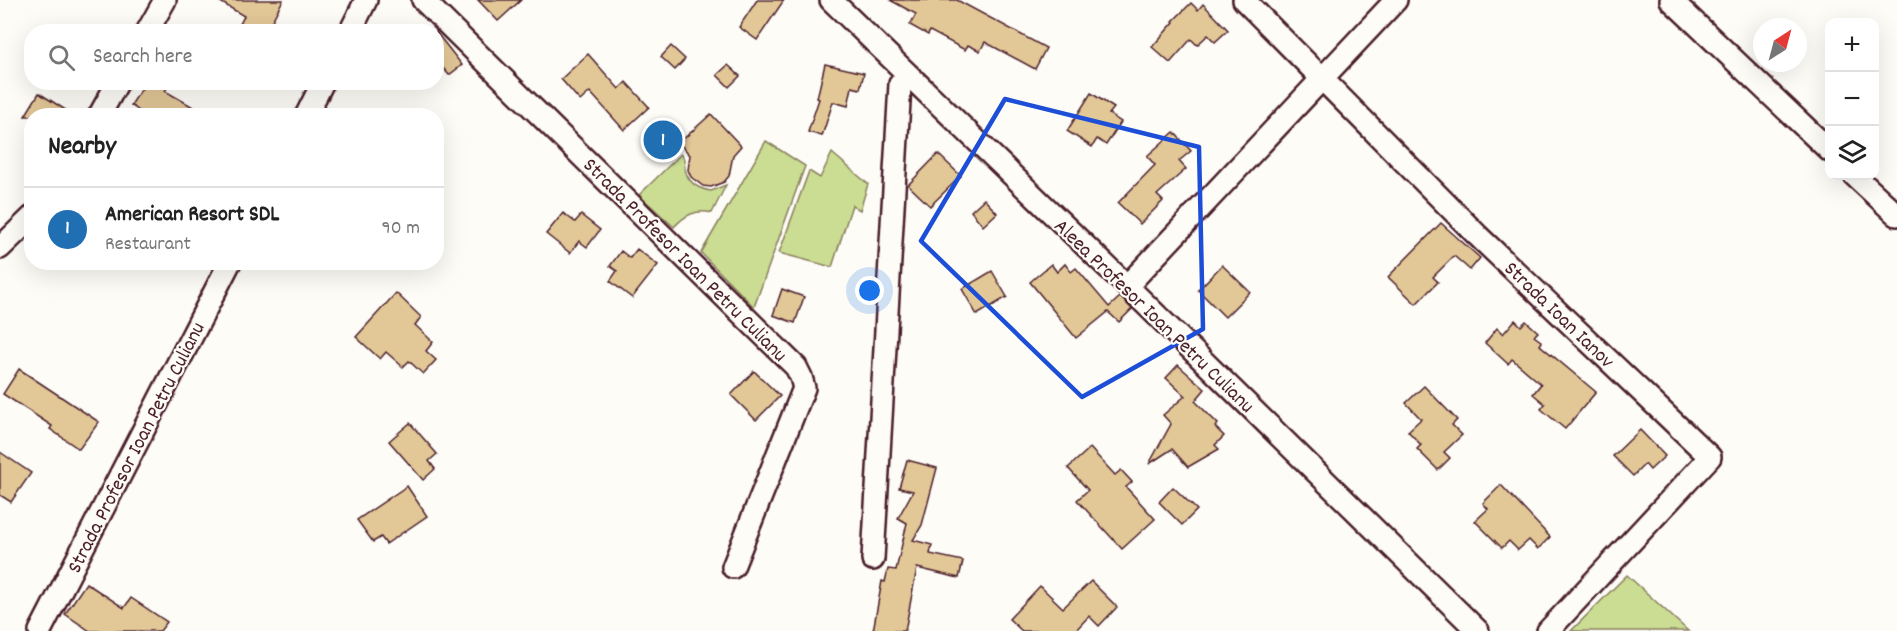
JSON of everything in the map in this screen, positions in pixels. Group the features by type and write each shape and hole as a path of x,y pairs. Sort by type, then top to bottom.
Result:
{"street":[{"path":"152,24 165,0"},
{"path":"354,24 366,0"},
{"name":"Strada Profesor Ioan Petru Culianu","path":"423,0 796,368 801,376 804,388 733,567"},
{"name":"Aleea Profesor Ioan Petru Culianu","path":"831,0 1127,286 1478,631"},
{"name":"Strada Ioan Ianov","path":"1244,0 1477,236 1710,458 1548,631"},
{"path":"1127,286 1396,0"},
{"path":"1671,0 1825,146"},
{"path":"873,559 900,84 908,76"},
{"path":"103,108 114,90"},
{"path":"310,108 319,90"},
{"path":"1859,180 1897,216"},
{"path":"0,248 24,225"},
{"name":"Strada Profesor Ioan Petru Culianu","path":"40,631 226,270"}],"highlighted area":[{"path":"1005,99 1199,147 1203,329 1082,397 921,241"}],"green space":[{"path":"766,141 805,166 754,307 701,253"},
{"path":"832,153 868,184 860,210 852,205 832,267 779,253 809,171 820,178"},
{"path":"681,154 686,174 694,185 711,191 726,185 712,213 691,214 674,227 639,195"},
{"path":"1627,575 1688,631 1571,631"}],"building":[{"path":"217,0 283,0 270,24 240,24 244,16"},
{"path":"478,0 521,0 498,21"},
{"path":"757,0 784,0 757,40 739,27"},
{"path":"890,0 957,0 1046,48 1035,69 985,42 980,51 968,45 965,50 930,31 928,35 910,25 916,14"},
{"path":"1191,3 1198,10 1203,4 1228,30 1215,42 1208,35 1197,45 1191,39 1170,63 1152,47"},
{"path":"444,42 462,65 449,75 444,69"},
{"path":"671,46 685,59 675,70 661,57"},
{"path":"588,54 619,89 626,82 649,107 624,130 590,92 580,101 561,79"},
{"path":"825,64 864,73 860,89 852,87 848,106 833,102 822,136 808,132 819,99 817,98"},
{"path":"728,65 740,76 729,87 717,75"},
{"path":"141,90 166,90 195,108 135,108 131,105"},
{"path":"39,93 62,108 30,108"},
{"path":"1091,93 1114,108 1109,114 1121,122 1106,145 1097,139 1092,147 1067,131"},
{"path":"711,114 741,146 733,155 729,176 724,182 711,187 703,186 691,177 688,170 690,155 679,143"},
{"path":"1174,132 1191,151 1179,161 1186,169 1157,195 1163,201 1140,224 1118,203 1155,165 1147,156"},
{"path":"938,154 961,176 930,206 908,185"},
{"path":"984,199 997,213 983,226 971,211"},
{"path":"563,213 575,222 581,215 600,230 587,247 579,241 570,253 546,234"},
{"path":"1441,223 1480,258 1470,270 1454,256 1433,277 1438,282 1416,304 1388,277"},
{"path":"637,249 658,265 632,298 610,281 617,271 610,266 621,251 630,258"},
{"path":"1051,264 1057,272 1065,264 1071,272 1076,268 1109,307 1120,297 1132,309 1119,322 1108,312 1076,338 1030,282"},
{"path":"1222,265 1250,292 1225,317 1198,290"},
{"path":"992,271 1007,297 977,315 962,289"},
{"path":"782,289 804,297 795,323 773,315"},
{"path":"396,293 421,317 415,325 433,342 426,351 436,360 423,374 409,361 403,367 386,352 380,359 356,337"},
{"path":"1515,320 1521,326 1526,321 1538,332 1534,336 1542,342 1540,345 1596,392 1565,429 1541,409 1545,404 1533,394 1541,384 1512,359 1508,364 1485,343 1497,328 1503,334"},
{"path":"1178,365 1205,389 1195,401 1218,424 1215,427 1224,436 1215,445 1219,449 1188,467 1172,449 1149,464 1171,424 1163,415 1185,396 1166,378"},
{"path":"19,369 99,422 79,449 50,429 52,426 3,394"},
{"path":"754,371 780,396 756,420 731,395"},
{"path":"1424,386 1457,420 1452,425 1462,435 1444,452 1450,458 1438,470 1417,449 1421,445 1408,431 1421,419 1406,403"},
{"path":"410,423 437,454 429,461 435,469 423,480 389,441"},
{"path":"1640,430 1665,456 1650,470 1645,464 1633,476 1613,456"},
{"path":"1090,448 1115,475 1121,470 1132,482 1126,487 1155,519 1122,549 1077,500 1088,490 1068,468"},
{"path":"0,452 31,473 11,502 0,495"},
{"path":"907,460 937,468 922,525 913,540 932,545 930,554 963,561 959,578 917,568 905,631 873,631 882,581 885,582 888,569 896,570 907,523 898,518 913,491 899,488"},
{"path":"1501,485 1550,537 1538,549 1529,540 1518,550 1509,541 1502,548 1475,521 1488,509 1483,503"},
{"path":"407,486 427,516 386,544 381,537 373,542 357,520"},
{"path":"1173,487 1197,510 1182,525 1159,502"},
{"path":"1091,581 1117,607 1099,626 1089,616 1075,631 1022,631 1009,619 1040,586 1063,608"},
{"path":"86,583 124,608 131,598 167,622 160,631 90,631 65,614"}],"place":[{"name":"American Resort SDL","path":"663,140"}]}
